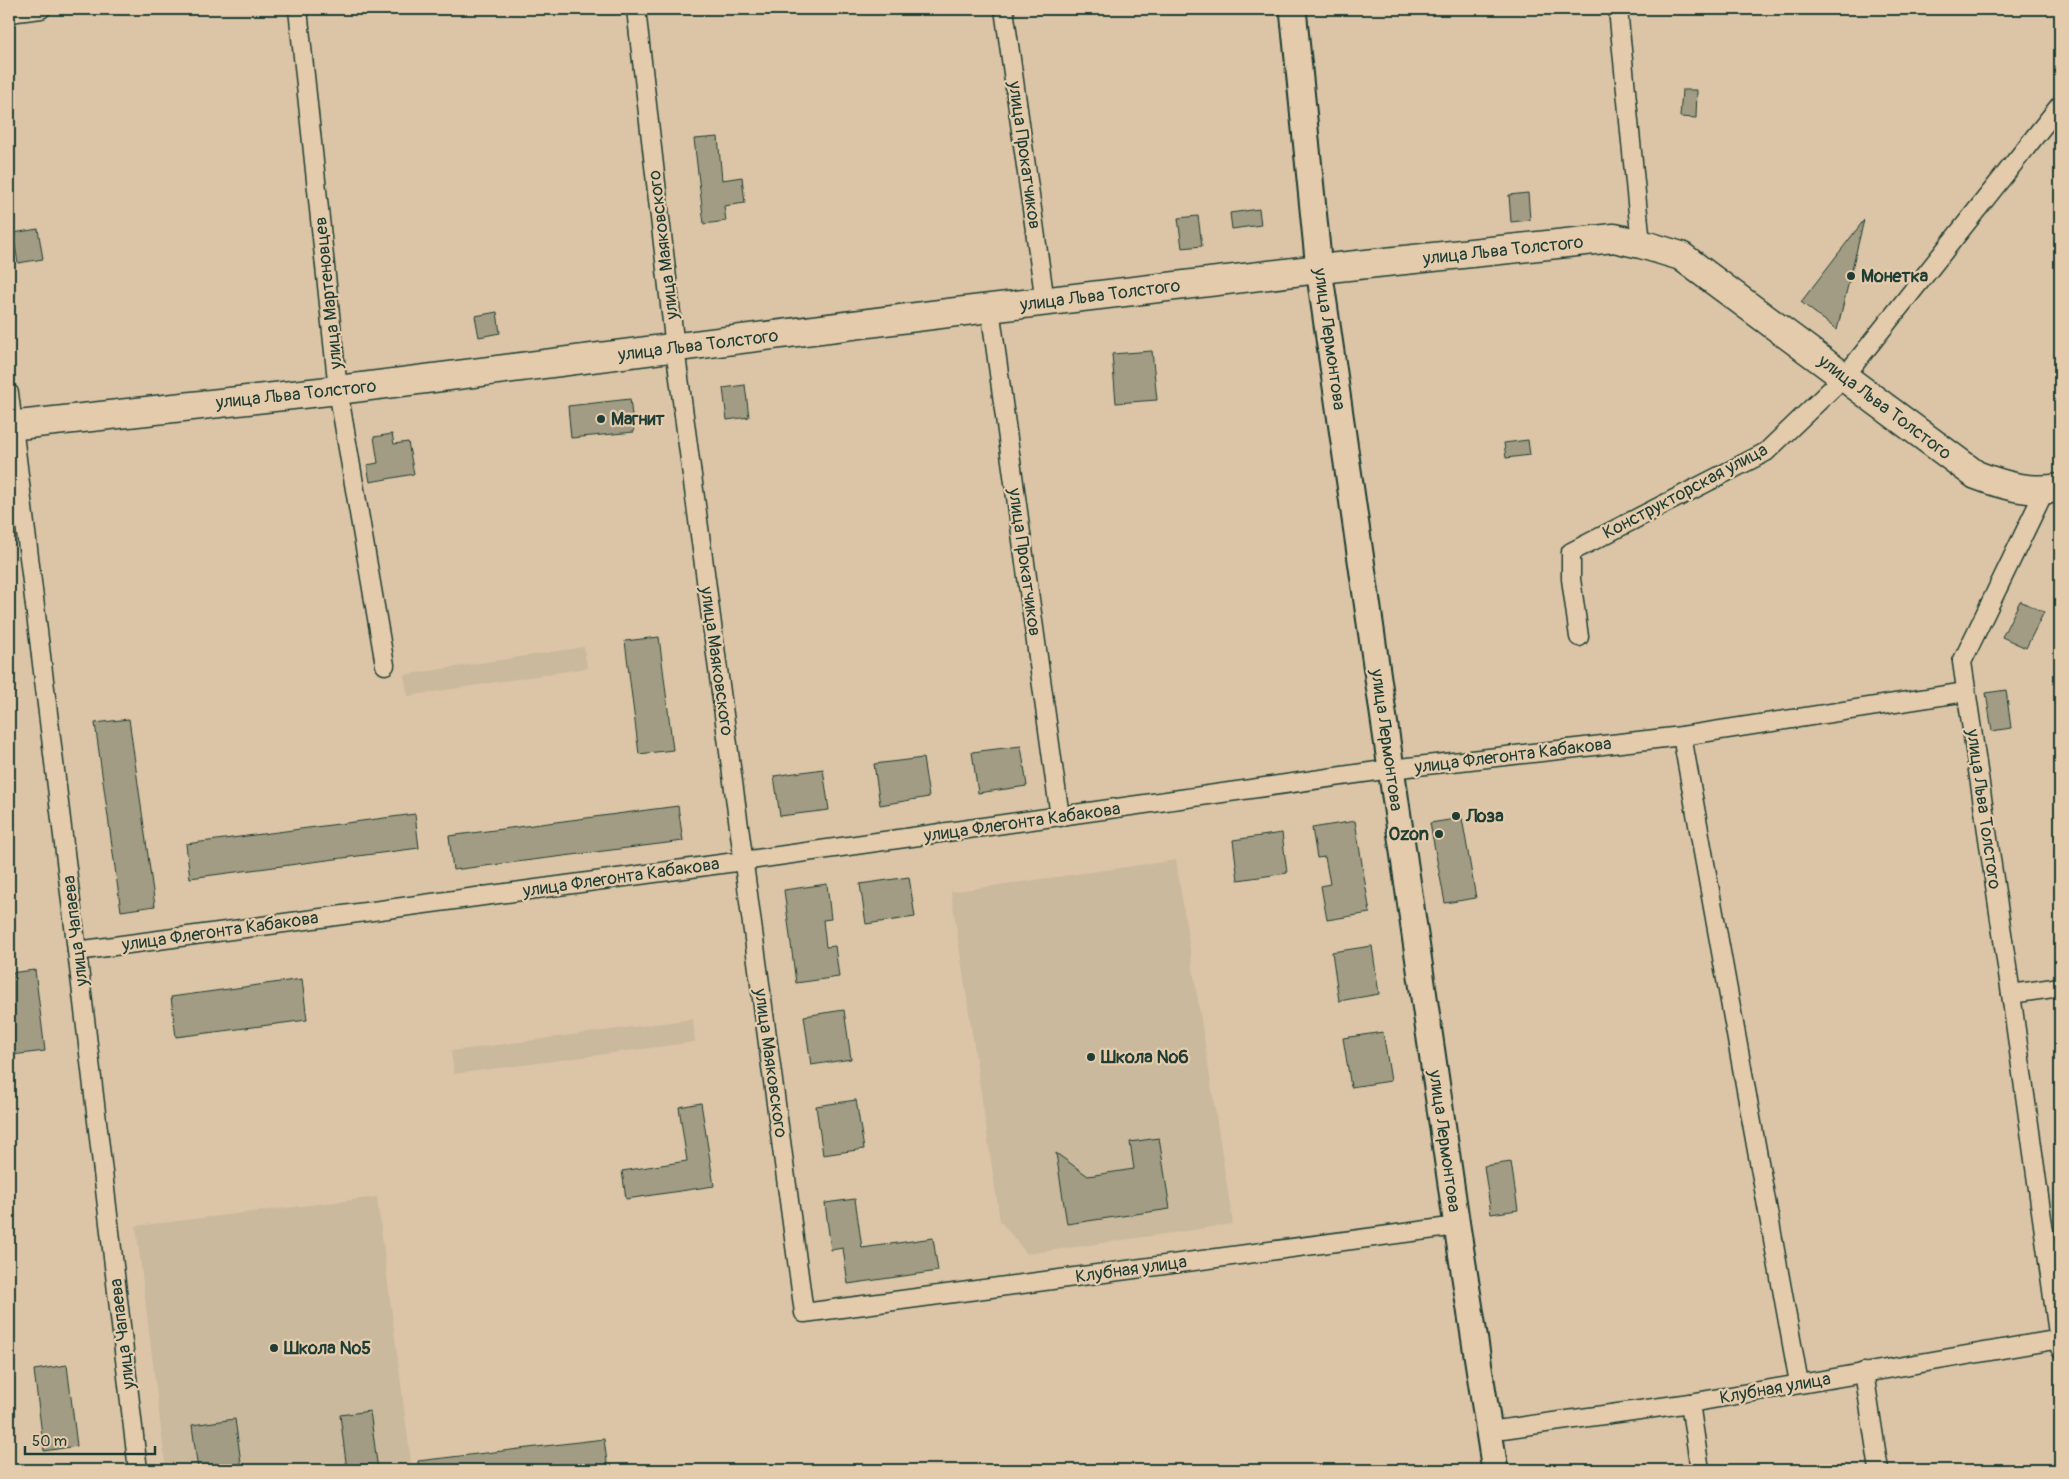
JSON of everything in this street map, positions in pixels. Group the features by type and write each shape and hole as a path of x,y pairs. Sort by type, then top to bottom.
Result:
{"main road":[{"name":"улица Льва Толстого","path":"11,425 338,390 990,308 1319,269 1614,238 1681,256 1976,475 2009,487 2053,489"}],"street":[{"path":"9,13 41,9"},
{"name":"улица Мартеновцев","path":"298,9 338,390 385,665"},
{"name":"улица Маяковского","path":"636,9 675,348 804,1313"},
{"name":"улица Прокатчиков","path":"1004,9 1045,302"},
{"name":"улица Лермонтова","path":"1293,9 1319,269 1494,1470"},
{"path":"1618,9 1641,244"},
{"name":"Конструкторская улица","path":"1579,637 1570,579 1571,552 1766,452 1845,376 2060,105"},
{"name":"улица Прокатчиков","path":"990,308 1060,817"},
{"name":"улица Чапаева","path":"9,393 11,425 78,951 138,1470"},
{"name":"улица Льва Толстого","path":"2053,489 1962,662 2060,1342"},
{"name":"улица Флегонта Кабакова","path":"78,951 744,861 1391,769 1682,736 1966,692"},
{"path":"1682,736 1799,1383"},
{"path":"2011,994 2060,987"},
{"name":"Клубная улица","path":"804,1313 1457,1226"},
{"name":"Клубная улица","path":"1489,1431 1690,1403 1864,1372 2060,1342"},
{"path":"1864,1372 1879,1470"},
{"path":"1690,1403 1700,1470"}],"shaded area":[{"path":"584,647 587,668 408,696 404,675"},
{"name":"Школа №6","path":"1176,860 1233,1224 1027,1254 1000,1221 951,892"},
{"path":"693,1019 695,1042 454,1074 451,1051"},
{"name":"Школа №5","path":"377,1197 412,1470 166,1470 136,1226"}],"building":[{"path":"1682,90 1697,90 1696,118 1680,117"},
{"path":"718,137 722,180 742,177 745,203 724,206 726,221 704,224 694,139"},
{"path":"1528,193 1530,220 1511,222 1509,195"},
{"path":"1259,209 1261,225 1232,229 1230,213"},
{"path":"1198,216 1202,246 1182,248 1178,218"},
{"path":"1864,220 1837,330 1801,302"},
{"path":"38,229 43,259 18,263 13,233"},
{"path":"497,312 500,333 479,337 475,316"},
{"path":"1152,351 1157,400 1116,403 1112,354"},
{"path":"745,385 749,417 727,420 723,388"},
{"name":"Магнит","path":"630,399 634,432 571,438 568,406"},
{"path":"392,434 394,444 408,442 414,474 370,482 367,465 378,463 374,437"},
{"path":"1528,440 1530,455 1506,458 1504,443"},
{"path":"2020,601 2044,612 2026,648 2002,637"},
{"path":"659,637 673,750 639,754 625,641"},
{"path":"2006,690 2011,728 1992,731 1986,693"},
{"path":"129,719 155,906 121,911 95,723"},
{"path":"1021,746 1027,786 978,793 972,752"},
{"path":"923,758 929,797 880,805 874,764"},
{"path":"823,769 829,810 780,816 774,776"},
{"path":"678,806 683,841 453,870 449,836"},
{"path":"415,814 419,848 190,878 186,844"},
{"path":"1462,818 1476,898 1445,903 1430,823"},
{"path":"1355,821 1370,913 1327,920 1321,886 1330,884 1325,857 1317,858 1312,828"},
{"path":"1282,833 1287,873 1238,880 1233,840"},
{"path":"909,877 915,917 866,924 860,884"},
{"path":"827,884 831,919 823,920 826,947 835,946 839,977 796,983 784,890"},
{"path":"1372,946 1379,994 1339,1001 1332,952"},
{"path":"35,970 45,1051 12,1055 9,1033 9,973"},
{"path":"302,979 307,1020 176,1037 171,997"},
{"path":"844,1010 851,1059 811,1065 804,1016"},
{"path":"1383,1032 1391,1081 1351,1087 1343,1038"},
{"path":"856,1100 864,1149 823,1155 816,1106"},
{"path":"701,1103 714,1186 626,1199 622,1171 687,1161 679,1107"},
{"path":"1159,1138 1170,1209 1067,1224 1056,1153 1088,1176 1134,1169 1130,1142"},
{"path":"1511,1162 1518,1210 1491,1214 1484,1166"},
{"path":"855,1199 862,1248 933,1238 938,1271 848,1284 843,1248 831,1250 825,1203"},
{"path":"67,1365 77,1446 44,1451 34,1370"},
{"path":"370,1411 378,1470 347,1470 340,1415"},
{"path":"235,1419 242,1470 198,1470 192,1425"},
{"path":"604,1439 608,1470 418,1470 418,1461"}],"place":[{"name":"Монетка","path":"1851,276"},
{"name":"Магнит","path":"601,419"},
{"name":"Лоза","path":"1456,816"},
{"name":"Ozon","path":"1439,834"},
{"name":"Школа №6","path":"1091,1057"},
{"name":"Школа №5","path":"274,1348"}]}
